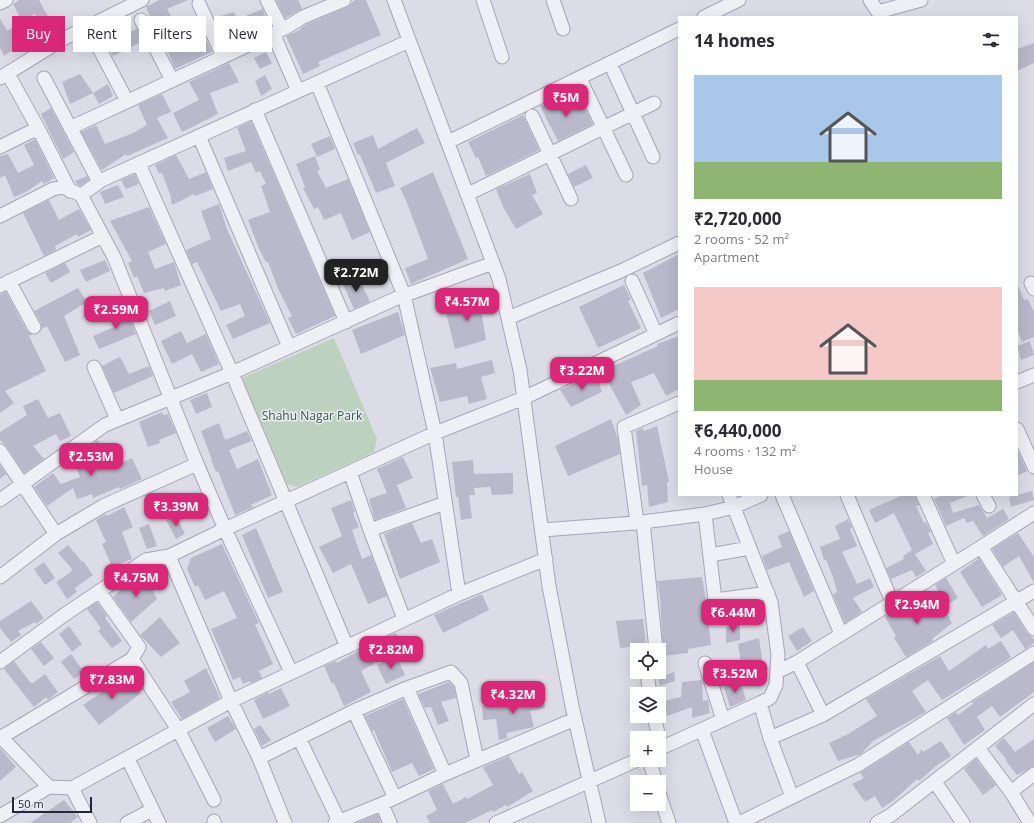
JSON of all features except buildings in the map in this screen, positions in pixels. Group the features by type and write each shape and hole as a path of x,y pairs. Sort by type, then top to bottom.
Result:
{"street":[{"path":"0,3 6,0"},
{"path":"142,0 62,39 4,76 40,132 114,256 197,464 225,529 291,672"},
{"path":"267,0 298,91"},
{"path":"70,128 278,31 303,17 344,0"},
{"path":"394,0 499,278 520,370 549,586 575,718 599,823"},
{"path":"484,0 502,57"},
{"path":"553,0 563,29"},
{"path":"706,16 739,0"},
{"path":"870,0 878,12 921,0"},
{"path":"199,4 223,56"},
{"path":"448,142 678,29"},
{"path":"76,193 409,41"},
{"path":"101,52 127,101"},
{"path":"158,52 172,80"},
{"path":"614,72 653,157"},
{"path":"44,78 99,182"},
{"path":"317,83 404,295 435,433 459,594"},
{"path":"582,83 626,175"},
{"path":"468,194 654,103"},
{"path":"255,110 346,322"},
{"path":"532,116 571,199"},
{"path":"0,147 32,131 40,132"},
{"path":"199,136 289,347"},
{"path":"139,164 232,373 347,647"},
{"path":"0,216 53,189 63,187 76,193"},
{"path":"34,327 5,284 103,236"},
{"path":"508,318 621,271 678,242"},
{"path":"0,500 105,425 117,419 171,399 232,373 404,295 493,263"},
{"path":"632,281 656,334"},
{"path":"0,662 146,560 169,556 435,433 524,398 678,323"},
{"path":"94,367 117,419"},
{"path":"1018,382 1034,375"},
{"path":"655,643 640,522 624,427 678,403"},
{"path":"1018,431 1034,467"},
{"path":"0,451 56,534"},
{"path":"2,572 56,534 103,506 197,464"},
{"path":"350,472 370,530 404,618"},
{"path":"666,742 702,730 760,704 770,698 774,692 778,655 772,602 729,496"},
{"path":"542,530 640,522 705,514 734,508 759,496"},
{"path":"782,496 841,634"},
{"path":"847,496 892,602"},
{"path":"923,496 954,564"},
{"path":"370,530 445,503"},
{"path":"777,672 797,662 1034,513"},
{"path":"705,514 716,605 768,593"},
{"path":"981,547 1034,629"},
{"path":"710,555 750,548"},
{"path":"169,556 231,701 259,758 285,823"},
{"path":"0,816 48,787 72,788 128,759 231,701 347,647 404,618 546,559"},
{"path":"48,787 0,737 132,659 139,647 100,591"},
{"path":"770,738 823,715 1034,591"},
{"path":"702,730 738,823 858,765 1034,653"},
{"path":"132,659 179,731 214,800"},
{"path":"797,662 823,715"},
{"path":"704,663 723,720"},
{"path":"259,758 354,711 407,688 451,672 461,683 477,760"},
{"path":"407,688 445,774"},
{"path":"760,704 770,738 792,797"},
{"path":"877,823 894,819 935,782 1034,704"},
{"path":"354,711 394,798"},
{"path":"299,738 337,822 382,804 445,774 575,718"},
{"path":"978,748 1011,792 1030,823"},
{"path":"128,759 159,823"},
{"path":"496,823 630,763"},
{"path":"1011,792 1034,774"},
{"path":"935,782 963,823"},
{"path":"72,788 90,823"},
{"path":"382,804 390,823"},
{"path":"126,823 152,810"},
{"path":"664,811 668,823"}],"green space":[{"name":"Shahu Nagar Park","path":"334,338 377,439 374,452 297,487 287,484 242,378"}]}
